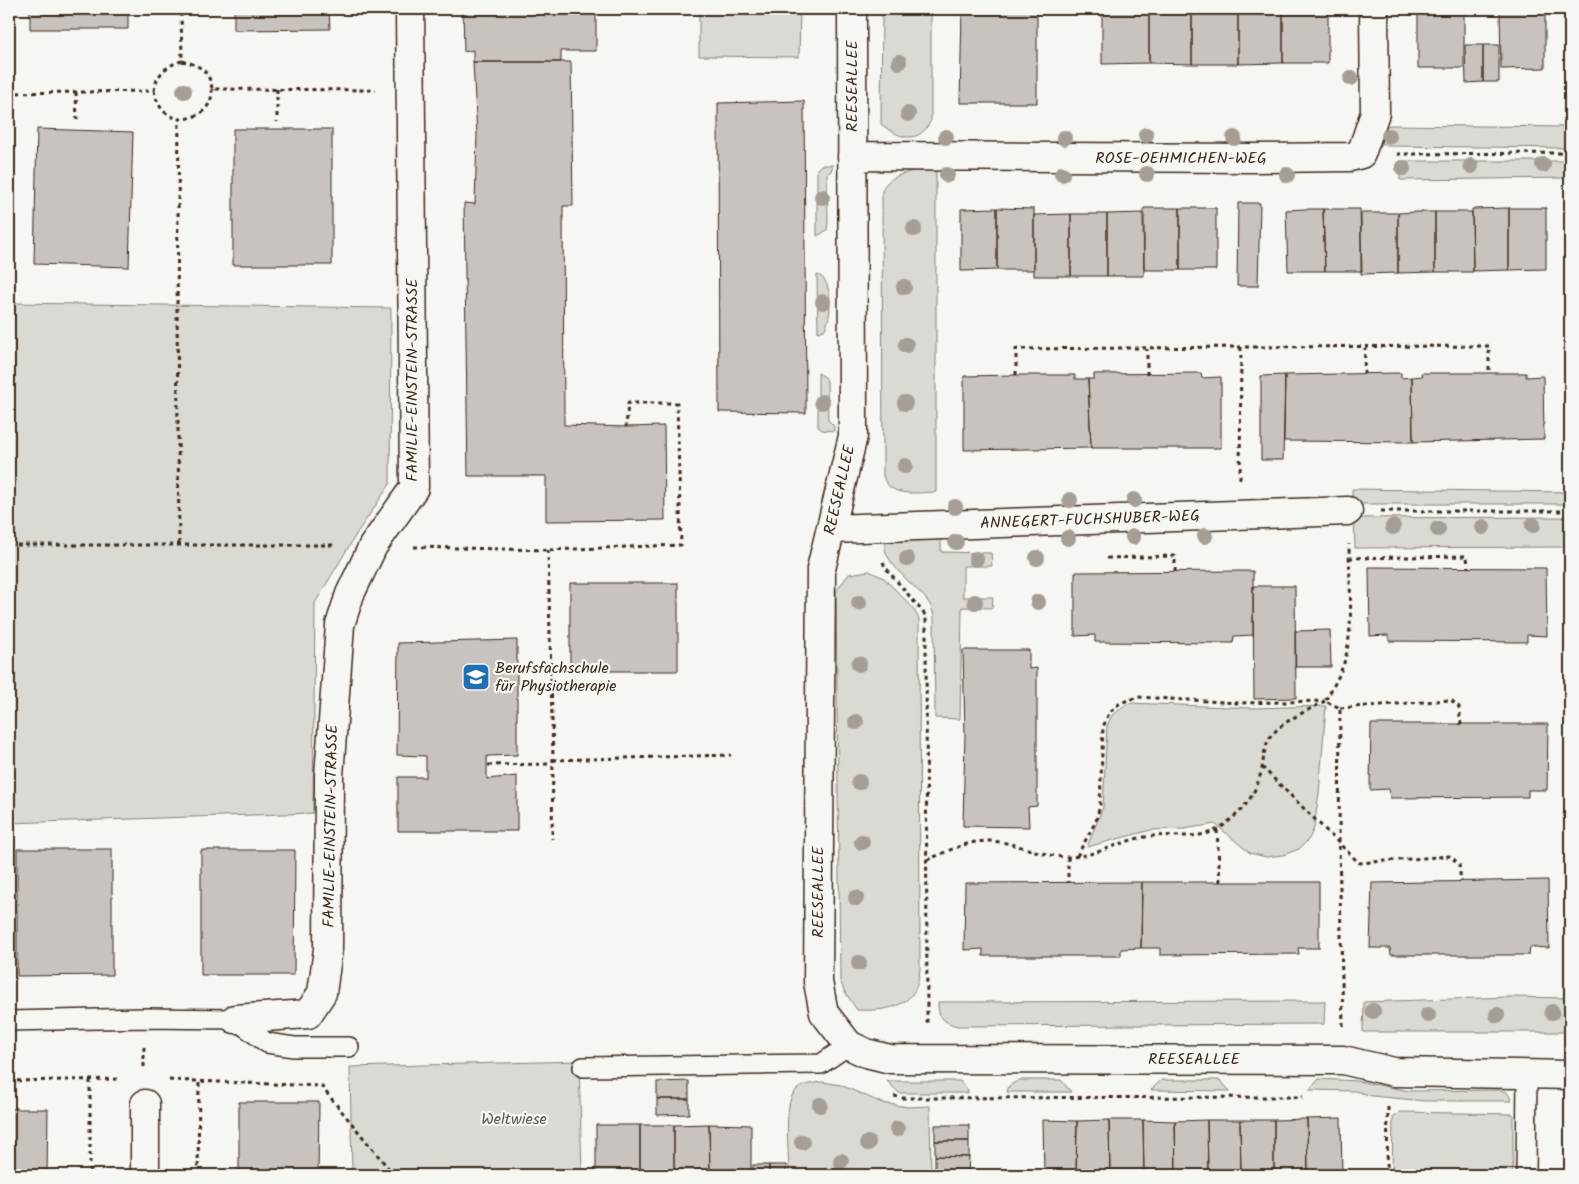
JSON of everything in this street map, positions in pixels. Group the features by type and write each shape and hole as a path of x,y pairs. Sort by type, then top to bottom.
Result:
{"street":[{"name":"FAMILIE-EINSTEIN-STRASSE","path":"235,1019 308,1014 322,993 328,950 329,776 340,625 350,594 374,546 414,488 409,90 410,9"},
{"name":"REESEALLEE","path":"852,9 853,436 820,569 818,982 824,1013 849,1045 866,1053 890,1059 1343,1060 1394,1072 1570,1075"},
{"path":"1362,154 1376,113 1374,9"},
{"name":"ROSE-OEHMICHEN-WEG","path":"852,156 1252,158 1350,157 1362,154"},
{"name":"ANNEGERT-FUCHSHUBER-WEG","path":"831,529 1348,511"},
{"path":"144,1175 145,1092"}],"lane":[{"path":"9,1021 144,1018 235,1019 267,1043 294,1047 349,1047"},
{"path":"583,1067 821,1064 849,1045"},
{"path":"1526,1175 1527,1075"}],"path":[{"path":"181,9 182,61"},
{"path":"182,61 200,67 207,74 212,89 210,103 204,111 197,116 179,120 170,117 163,111 157,103 154,91 158,77 164,69 182,61"},
{"path":"212,89 409,90"},
{"path":"277,89 277,122"},
{"path":"9,93 154,91"},
{"path":"76,92 77,123"},
{"path":"179,120 177,309 179,544"},
{"path":"1362,154 1570,153"},
{"path":"1016,375 1016,349 1241,347 1489,346 1490,373"},
{"path":"1240,515 1241,347"},
{"path":"1364,374 1365,348"},
{"path":"1147,349 1147,375"},
{"path":"9,545 179,544 548,550 680,545 677,403 628,403 626,427"},
{"path":"1348,511 1570,511"},
{"path":"871,528 885,567 926,616 927,1030"},
{"path":"548,550 553,762 552,840"},
{"path":"1107,558 1175,556 1174,572"},
{"path":"927,860 965,844 988,840 1040,854 1068,857 1089,856 1125,842 1152,836 1196,836 1217,830 1247,805 1254,792 1262,768 1263,752 1271,737 1282,725 1325,701 1336,681 1345,657 1350,623 1349,558 1467,556 1468,568"},
{"path":"1076,856 1096,821 1100,805 1103,726 1109,713 1120,703 1138,697 1239,703 1325,701 1340,708 1451,700 1459,707 1461,725"},
{"path":"1340,708 1339,844 1343,1060"},
{"path":"488,765 731,755"},
{"path":"1262,768 1358,863 1450,856 1459,864 1461,882"},
{"path":"1217,830 1220,882"},
{"path":"1068,857 1068,883"},
{"path":"144,1018 145,1092"},
{"path":"90,1080 90,1175"},
{"path":"9,1081 90,1080 145,1092 199,1080 321,1086 394,1175"},
{"path":"198,1175 199,1080"},
{"path":"904,1098 1305,1097"},
{"path":"1379,1103 1398,1105"},
{"path":"1388,1105 1388,1175"}],"green space":[{"path":"699,9 800,9 799,57 699,56"},
{"path":"882,9 931,9 931,120 921,134 914,136 901,136 881,124"},
{"path":"1390,125 1570,127 1570,148 1387,146 1381,143 1378,138 1384,127"},
{"path":"1400,161 1570,161 1570,178 1400,180"},
{"path":"821,165 833,165 831,171 827,174 827,230 817,236 817,169"},
{"path":"936,168 936,492 905,493 892,488 883,476 882,191 885,185 897,176 913,171"},
{"path":"817,275 823,278 826,283 830,300 827,325 824,330 818,332"},
{"path":"9,303 391,308 390,484 357,533 315,603 313,813 9,823"},
{"path":"818,373 825,377 827,381 828,420 834,426 834,431 822,430 818,427"},
{"path":"1352,489 1570,492 1570,504 1352,504"},
{"path":"1570,517 1570,547 1355,548 1354,518"},
{"path":"941,533 941,552 991,553 992,566 963,566 963,597 993,597 992,608 962,607 960,719 935,718 934,618 932,610 924,597 894,566 885,550 885,543"},
{"path":"869,571 884,578 913,608 919,619 920,969 913,993 902,1003 880,1010 857,1010 840,981 836,591 849,574"},
{"path":"1129,703 1253,708 1326,706 1319,793 1314,828 1309,839 1299,849 1283,855 1266,857 1250,853 1215,824 1184,829 1151,830 1087,847 1103,807 1107,726 1112,715"},
{"path":"1509,997 1570,998 1570,1032 1363,1032 1364,1002"},
{"path":"1325,1001 1324,1024 958,1026 942,1019 938,1007 938,1002"},
{"name":"Weltwiese","path":"579,1061 582,1175 352,1175 350,1067"},
{"path":"1319,1079 1358,1081 1409,1091 1499,1090 1507,1092 1512,1101 1425,1101 1372,1096 1355,1091 1309,1090"},
{"path":"1019,1080 1061,1080 1071,1092 1007,1092 1009,1086"},
{"path":"1161,1080 1220,1080 1230,1091 1151,1090"},
{"path":"887,1081 960,1081 968,1090 968,1093 899,1093"},
{"path":"823,1082 841,1085 882,1103 908,1107 930,1106 931,1175 789,1175 788,1112 792,1096 801,1087"},
{"path":"1399,1112 1513,1114 1513,1175 1392,1175 1393,1118"}],"building":[{"path":"30,9 128,9 128,29 30,29"},
{"path":"234,9 329,9 330,29 234,30"},
{"path":"463,9 596,9 596,51 561,51 561,62 473,62 473,50 464,52"},
{"path":"962,9 1037,9 1037,103 960,103"},
{"path":"1102,9 1149,9 1149,63 1102,64"},
{"path":"1165,9 1192,9 1192,64 1149,63 1149,13 1165,14"},
{"path":"1208,9 1238,9 1238,64 1192,64 1192,13 1208,14"},
{"path":"1254,9 1283,9 1283,63 1238,64 1238,14 1254,14"},
{"path":"1283,9 1328,9 1328,63 1283,63"},
{"path":"1418,9 1464,9 1464,68 1418,68"},
{"path":"1500,9 1545,9 1545,68 1501,69"},
{"path":"1465,45 1483,45 1483,82 1466,83"},
{"path":"1483,45 1499,45 1499,82 1483,82"},
{"path":"473,62 571,62 573,206 563,206 564,425 664,426 665,520 546,521 546,476 468,476 464,203 475,204 477,135"},
{"path":"804,101 806,413 719,412 718,103"},
{"path":"37,129 133,132 129,267 34,264"},
{"path":"233,129 332,129 332,265 233,265"},
{"path":"1238,203 1260,203 1258,286 1237,286"},
{"path":"997,208 1034,209 1034,270 997,270"},
{"path":"997,208 997,270 961,271 961,209"},
{"path":"1144,208 1180,208 1180,270 1144,270"},
{"path":"1180,208 1216,208 1216,270 1180,270"},
{"path":"1509,208 1546,208 1546,269 1509,270"},
{"path":"1509,208 1509,270 1473,271 1472,209"},
{"path":"1323,209 1325,271 1288,271 1286,210"},
{"path":"1323,209 1360,209 1362,271 1325,271"},
{"path":"1435,212 1435,272 1398,273 1398,213"},
{"path":"1435,212 1472,212 1473,272 1435,272"},
{"path":"1143,213 1144,276 1107,276 1107,214"},
{"path":"1361,213 1398,213 1398,273 1361,274"},
{"path":"1071,214 1071,276 1034,276 1034,215"},
{"path":"1071,214 1107,214 1107,276 1071,276"},
{"path":"1201,373 1202,378 1221,377 1221,448 1091,448 1088,379 1094,379 1094,374"},
{"path":"1401,373 1401,378 1412,377 1413,442 1284,441 1285,375"},
{"path":"1421,373 1526,373 1526,377 1543,376 1544,439 1413,442 1412,377 1422,376"},
{"path":"1075,375 1075,379 1088,379 1091,448 964,450 964,376"},
{"path":"1285,375 1283,460 1261,460 1261,376"},
{"path":"1369,567 1546,568 1547,636 1527,635 1527,642 1389,641 1388,635 1370,636"},
{"path":"1253,571 1253,635 1234,636 1233,643 1095,642 1095,635 1075,636 1075,572"},
{"path":"570,583 678,583 678,671 570,671"},
{"path":"1253,586 1295,586 1296,698 1254,699"},
{"path":"1330,630 1331,667 1295,667 1295,631"},
{"path":"517,640 517,755 487,756 487,779 517,776 517,831 398,831 398,777 426,777 426,756 397,755 398,643"},
{"path":"963,650 1029,650 1029,669 1037,668 1037,806 1028,807 1029,827 963,826 965,734"},
{"path":"1371,724 1548,724 1547,790 1528,790 1528,797 1390,798 1389,789 1370,790"},
{"path":"17,849 112,849 112,975 17,976"},
{"path":"201,850 295,850 294,975 201,975"},
{"path":"1548,880 1549,948 1530,947 1529,955 1391,955 1390,948 1370,948 1372,883"},
{"path":"1142,882 1319,882 1319,948 1298,948 1299,954 1160,955 1160,948 1141,948"},
{"path":"1142,882 1141,948 1121,949 1121,956 983,956 983,949 964,950 965,883"},
{"path":"689,1081 689,1099 657,1099 657,1082"},
{"path":"657,1099 689,1099 689,1114 657,1115"},
{"path":"239,1102 319,1102 318,1175 239,1175"},
{"path":"9,1109 48,1109 47,1175 9,1175"},
{"path":"1341,1118 1342,1175 1308,1175 1307,1119"},
{"path":"1307,1119 1308,1175 1274,1175 1274,1120"},
{"path":"1043,1120 1077,1121 1076,1175 1044,1175"},
{"path":"1109,1120 1143,1120 1144,1175 1110,1175"},
{"path":"1109,1120 1110,1175 1076,1175 1077,1121"},
{"path":"1143,1120 1175,1121 1176,1175 1144,1175"},
{"path":"1207,1120 1240,1120 1241,1175 1208,1175"},
{"path":"1207,1120 1208,1175 1176,1175 1175,1121"},
{"path":"1240,1120 1274,1120 1274,1175 1241,1175"},
{"path":"709,1124 751,1125 751,1175 710,1175"},
{"path":"709,1124 710,1175 674,1175 674,1125"},
{"path":"596,1125 640,1125 640,1175 596,1175"},
{"path":"640,1125 674,1125 674,1175 640,1175"},
{"path":"935,1125 969,1125 969,1141 935,1141"},
{"path":"935,1141 969,1141 969,1157 935,1156"},
{"path":"935,1156 969,1157 968,1173 935,1173"},
{"path":"753,1165 769,1165 769,1175 753,1175"},
{"path":"769,1165 786,1165 786,1175 769,1175"},
{"path":"1007,1170 1042,1171 1042,1175 1007,1175"},
{"path":"935,1173 968,1173 968,1175 935,1175"}],"place":[{"name":"Berufsfachschule für Physiotherapie","path":"476,677"}]}
